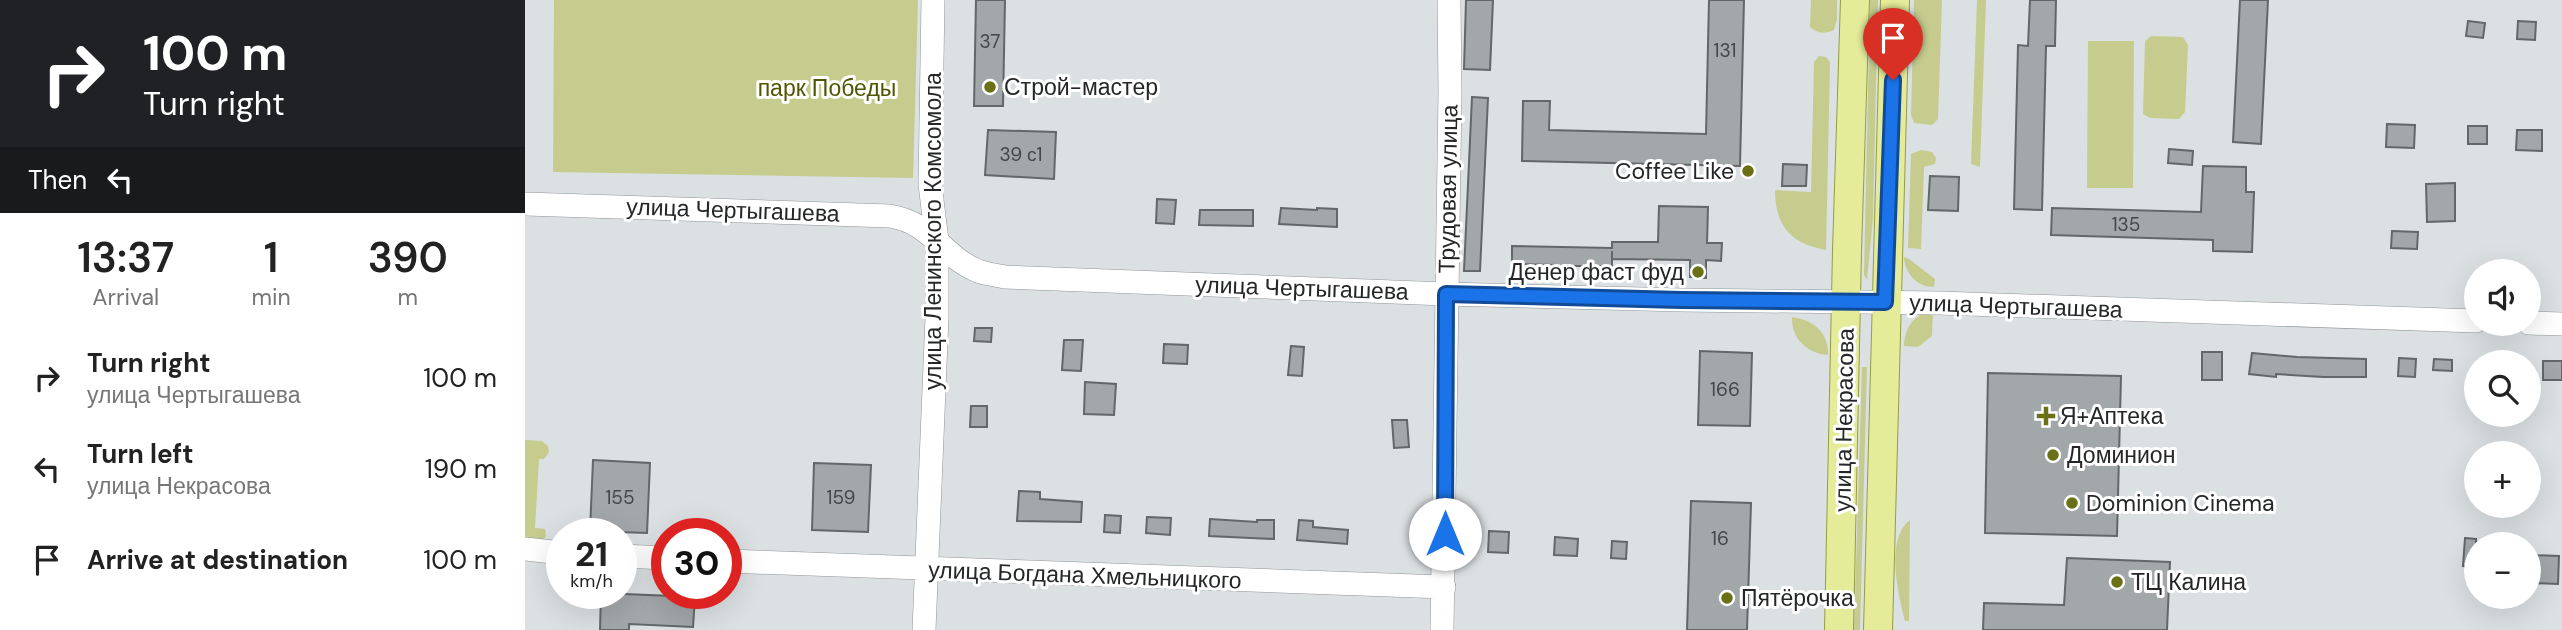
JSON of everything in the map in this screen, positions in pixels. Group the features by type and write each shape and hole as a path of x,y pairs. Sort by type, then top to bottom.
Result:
{"main road":[{"name":"улица Некрасова","path":"1839,630 1855,0"},
{"name":"улица Некрасова","path":"1878,630 1895,0"}],"street":[{"name":"улица Ленинского Комсомола","path":"924,630 936,342 937,241 930,184 933,0"},
{"name":"Трудовая улица","path":"1443,630 1449,0"},
{"name":"улица Чертыгашева","path":"525,204 890,216 912,221 929,232 965,265 979,272 1005,277 1446,294 1847,301 2464,321"},
{"path":"2541,323 2562,324"},
{"path":"525,549 546,551"},
{"name":"улица Богдана Хмельницкого","path":"742,562 1444,587"}],"green space":[{"name":"парк Победы","path":"554,0 918,0 913,178 553,172"},
{"path":"1811,0 1837,0 1834,30 1821,33 1810,27"},
{"path":"1870,0 1878,0 1873,218 1867,280 1864,275"},
{"path":"1914,0 1942,0 1938,119 1932,125 1914,123 1911,115"},
{"path":"1977,0 1986,0 1980,167 1971,164"},
{"path":"2151,36 2183,37 2188,45 2185,112 2179,119 2150,118 2143,114 2145,41"},
{"path":"2088,41 2134,41 2133,188 2087,188"},
{"path":"1819,56 1826,57 1830,62 1826,250 1803,243 1787,231 1778,213 1775,190 1811,192 1814,62"},
{"path":"1921,150 1932,152 1936,158 1935,164 1924,167 1921,249 1908,248 1911,154"},
{"path":"1904,257 1935,279 1934,287 1922,285 1909,274"},
{"path":"1933,310 1932,336 1918,347 1904,346 1906,333 1912,322"},
{"path":"1792,317 1807,321 1818,328 1826,340 1828,355 1814,352 1802,344 1794,332"},
{"path":"1862,367 1867,367 1860,630 1854,630"},
{"path":"525,440 542,441 548,446 549,452 544,459 539,459 535,528 545,529 546,536 543,540 525,539"},
{"path":"1910,520 1909,621 1905,621 1897,582 1896,553 1902,529"}],"building":[{"path":"976,0 1005,0 1003,106 974,106"},
{"path":"1466,0 1493,0 1490,70 1464,69"},
{"path":"1709,0 1744,0 1740,166 1522,161 1523,101 1550,101 1549,130 1706,134"},
{"path":"2030,0 2056,0 2055,46 2046,46 2042,210 2014,209 2018,45 2028,46"},
{"path":"2240,0 2268,0 2261,144 2233,142"},
{"path":"2468,21 2485,23 2483,38 2466,36"},
{"path":"2518,21 2536,22 2535,40 2517,39"},
{"path":"1472,97 1488,98 1480,271 1464,271"},
{"path":"2387,124 2415,125 2414,148 2386,147"},
{"path":"2468,126 2487,126 2487,144 2468,144"},
{"path":"988,130 1056,132 1054,179 985,175"},
{"path":"2517,130 2542,130 2542,151 2516,150"},
{"path":"2169,149 2193,151 2192,165 2168,163"},
{"path":"1783,164 1807,165 1806,186 1782,186"},
{"path":"2203,166 2246,167 2246,192 2254,192 2252,252 2213,251 2213,240 2051,235 2052,208 2201,212"},
{"path":"1930,176 1959,177 1958,211 1928,210"},
{"path":"2455,183 2455,221 2427,222 2426,184"},
{"path":"1157,199 1176,200 1174,224 1156,223"},
{"path":"1659,206 1708,207 1707,243 1722,243 1721,261 1706,260 1706,278 1690,277 1690,260 1612,259 1612,266 1572,266 1572,273 1556,273 1556,265 1512,264 1512,246 1612,248 1612,242 1658,242"},
{"path":"1281,208 1337,209 1337,227 1279,224"},
{"path":"1200,210 1253,210 1253,226 1199,225"},
{"path":"2392,231 2418,232 2417,249 2391,248"},
{"path":"975,328 992,328 991,342 974,341"},
{"path":"1064,340 1083,340 1081,371 1062,370"},
{"path":"1164,344 1188,345 1187,364 1163,363"},
{"path":"1291,346 1304,347 1302,376 1288,375"},
{"path":"1700,351 1752,353 1750,426 1698,425"},
{"path":"2202,352 2222,352 2222,380 2202,380"},
{"path":"2252,353 2366,359 2366,377 2276,374 2276,377 2249,374"},
{"path":"2399,358 2416,359 2415,377 2398,376"},
{"path":"2434,359 2452,360 2452,371 2433,370"},
{"path":"2543,361 2562,361 2562,380 2543,380"},
{"name":"Доминион","path":"1988,373 2121,376 2117,536 1985,533"},
{"path":"1085,382 1116,384 1114,415 1084,414"},
{"path":"971,406 987,406 987,427 970,427"},
{"path":"1392,420 1407,420 1409,447 1394,448"},
{"path":"593,460 650,463 647,533 637,533 637,518 591,518"},
{"path":"814,463 871,465 868,532 812,530"},
{"path":"1019,491 1040,492 1040,499 1082,502 1081,522 1017,521"},
{"path":"1691,501 1751,503 1747,630 1687,630"},
{"path":"1105,515 1121,516 1120,533 1104,532"},
{"path":"1147,517 1171,518 1170,535 1146,533"},
{"path":"1210,519 1257,522 1274,520 1274,539 1209,536"},
{"path":"1299,520 1313,521 1313,527 1348,530 1347,544 1297,540"},
{"path":"1489,531 1509,532 1508,553 1488,552"},
{"path":"1555,537 1578,539 1577,556 1554,555"},
{"path":"1612,541 1627,542 1626,559 1611,558"},
{"path":"2541,555 2559,556 2558,584 2541,583"},
{"name":"ТЦ Калина","path":"2067,558 2170,562 2167,630 1983,630 1984,603 2064,605"},
{"path":"637,595 651,595 651,609 694,609 693,627 629,624 629,630 600,630 601,609 637,609"}],"place":[{"name":"Строй-мастер","path":"990,87"},
{"name":"Coffee Like","path":"1748,171"},
{"name":"Денер фаст фуд","path":"1698,272"},
{"name":"Я+Аптека","path":"2046,416"},
{"name":"Доминион","path":"2053,455"},
{"name":"Dominion Cinema","path":"2072,503"},
{"name":"ТЦ Калина","path":"2117,582"},
{"name":"Пятёрочка","path":"1727,598"}],"route":[{"path":"1445,534 1446,294 1885,302 1893,80"}]}
